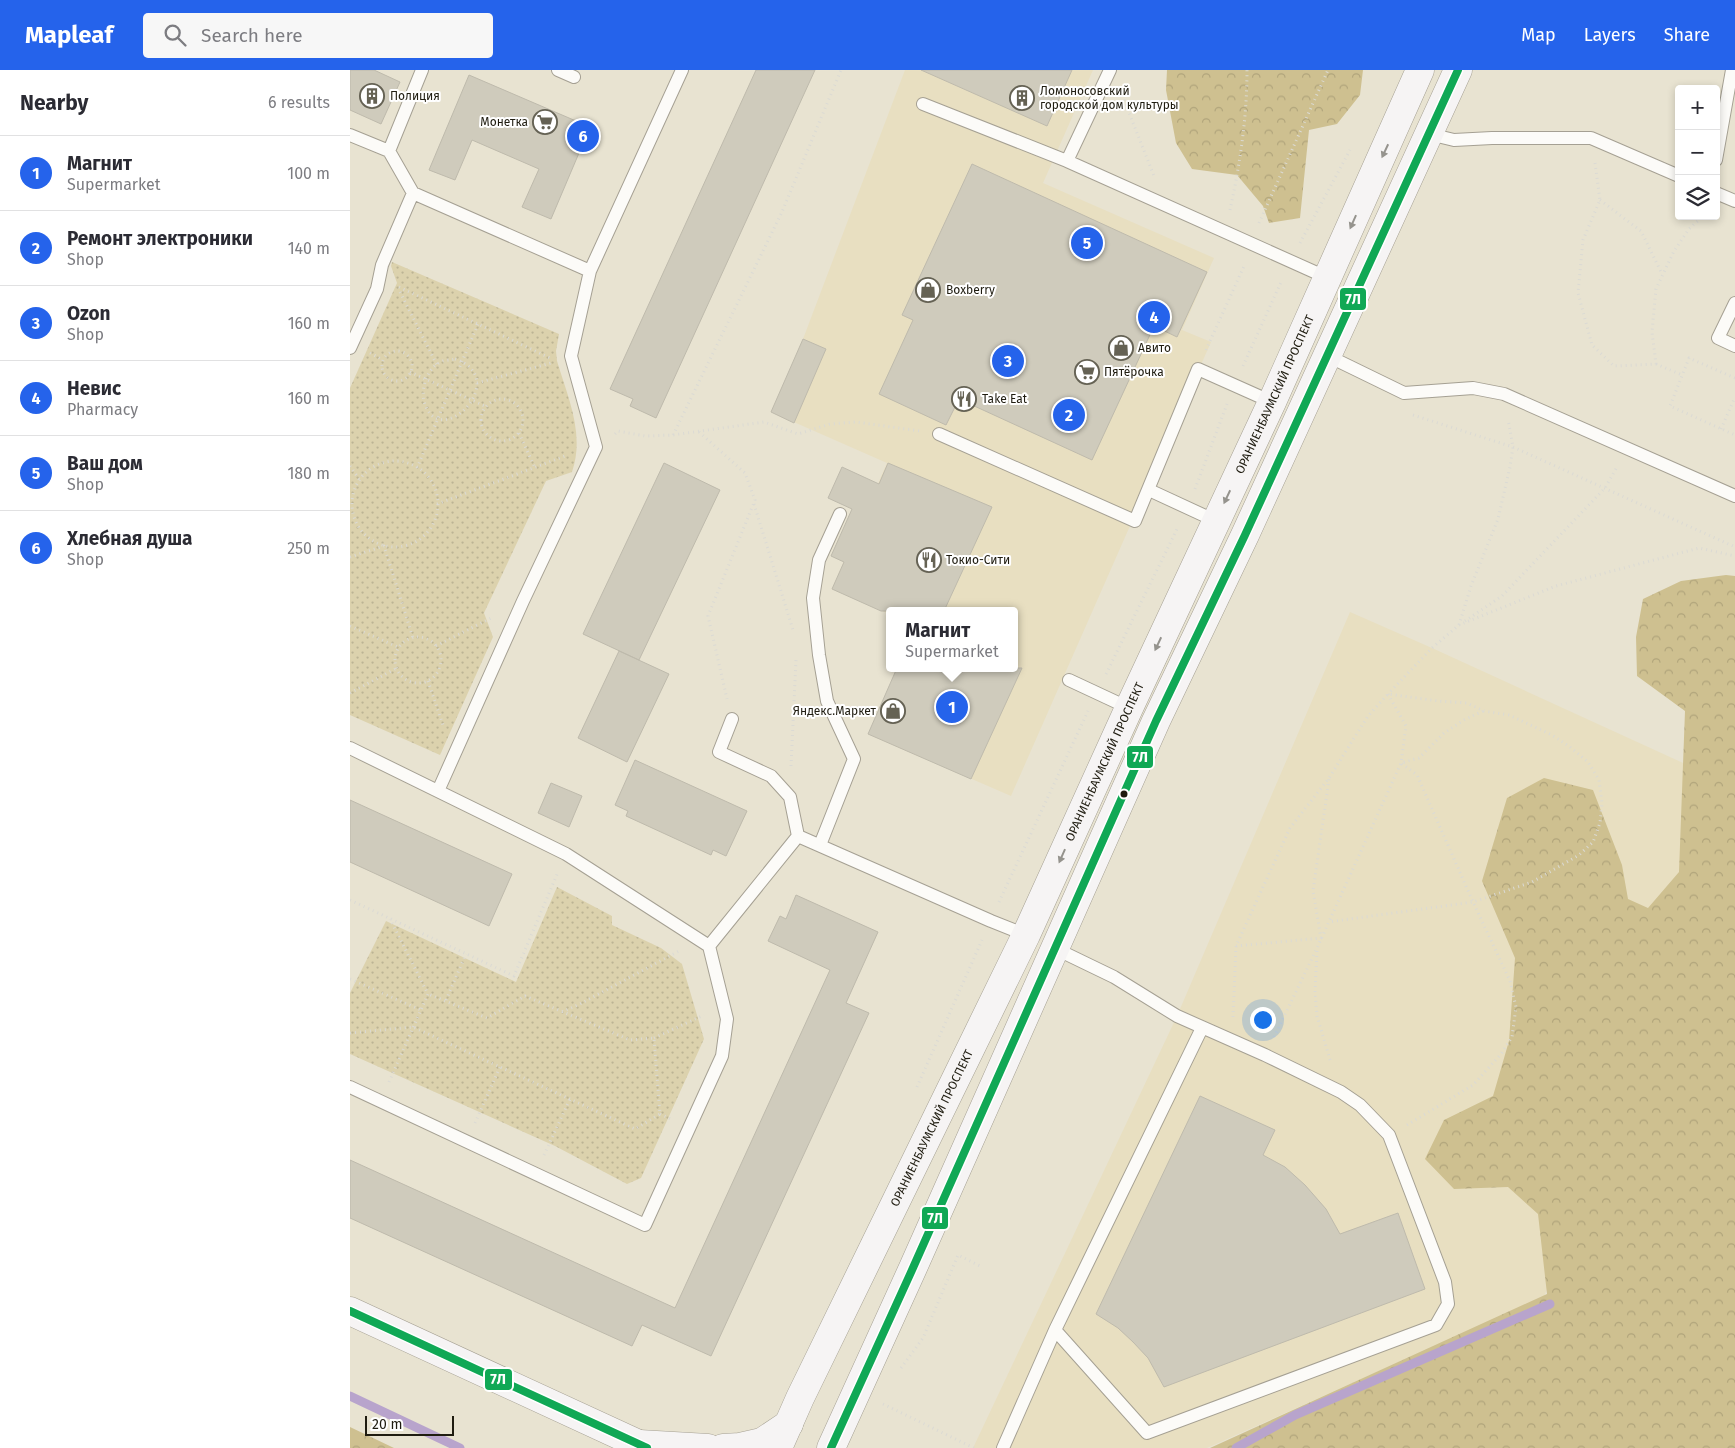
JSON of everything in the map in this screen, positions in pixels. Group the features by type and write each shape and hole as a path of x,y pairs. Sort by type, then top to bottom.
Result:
{"main road":[{"name":"ОРАНИЕНБАУМСКИЙ ПРОСПЕКТ","path":"783,1436 1026,935 1129,708 1272,402 1420,70"},
{"path":"831,1448 1156,721 1245,535 1458,70"},
{"path":"1398,121 1429,134"},
{"path":"1216,522 1245,535"},
{"path":"1129,708 1156,721"},
{"path":"1026,935 1054,948"},
{"path":"350,1311 644,1447 708,1448"},
{"path":"723,1448 740,1447 783,1436"}],"lane":[{"path":"390,151 422,70"},
{"path":"558,70 574,77"},
{"path":"438,792 454,752 523,601 596,447 571,356 590,271 682,70"},
{"path":"1067,161 1110,70"},
{"path":"1720,138 1732,70"},
{"path":"923,104 1067,161 1328,278"},
{"path":"1429,134 1454,140 1591,138 1677,175"},
{"path":"350,135 390,151 413,193 590,271"},
{"path":"350,348 376,289 382,265 413,193"},
{"path":"1720,195 1735,201"},
{"path":"1735,304 1718,338 1735,346"},
{"path":"1328,356 1404,393 1473,388 1504,394 1735,496"},
{"path":"939,434 1135,522 1198,369 1272,402"},
{"path":"1149,490 1216,522"},
{"path":"820,845 854,759 827,701 819,655 814,598 819,560 840,514"},
{"path":"1069,680 1129,708"},
{"path":"732,719 719,752 770,776 790,798 798,836"},
{"path":"350,748 566,854 705,943 727,1019 722,1056 645,1225 350,1087"},
{"path":"798,836 1026,935"},
{"path":"705,943 798,836"},
{"path":"1054,948 1114,977 1177,1016 1265,1055 1341,1092 1360,1105 1389,1136 1445,1282 1448,1304 1436,1325 1147,1433 1055,1330"},
{"path":"1003,1448 1055,1330 1202,1028"}],"path":[{"path":"673,435 782,212 841,70"},
{"path":"1226,232 1240,162 1247,100 1247,70"},
{"path":"1198,369 1249,254 1250,242 1328,70"},
{"path":"1119,88 1154,176 1162,180"},
{"path":"1591,138 1600,200 1583,240 1578,293 1592,345 1614,366 1656,364 1682,374"},
{"path":"914,1092 990,921 1096,694 1188,508 1234,384 1291,260 1351,148"},
{"path":"1600,200 1641,231 1662,275"},
{"path":"1222,207 1237,214"},
{"path":"1656,364 1652,332 1656,289 1674,251 1689,229 1699,220"},
{"path":"1252,221 1259,224"},
{"path":"437,365 396,286 557,361 476,383"},
{"path":"417,468 478,324"},
{"path":"394,351 401,351 411,361 410,372 403,380 396,381 389,378 384,374 383,360 394,351"},
{"path":"1735,378 1689,358 1670,406 1735,435"},
{"path":"455,359 462,362 469,368 476,383 473,400 466,409 451,419 437,418 431,415 422,394 426,379 437,365 442,362 455,359"},
{"path":"410,372 487,407"},
{"path":"1459,625 1471,586 1498,520 1510,467 1513,446 1504,394"},
{"path":"1721,429 1735,398"},
{"path":"498,399 508,400 517,405 523,414 523,424 519,433 511,440 502,442 484,432 481,422 483,412 487,407 498,399"},
{"path":"596,447 618,431 645,436 673,435 764,422 798,434 830,424 856,422 939,434"},
{"path":"698,431 745,473 755,500 708,616 732,719"},
{"path":"519,433 535,468"},
{"path":"1231,1041 1236,946 1290,828 1329,778 1368,716 1432,648 1459,625 1502,596 1605,488 1627,448"},
{"path":"437,504 569,454"},
{"path":"383,462 404,462 417,468 423,471 435,488 438,508 431,528 416,542 396,548 376,544 360,530 351,511 353,490 358,479 383,462"},
{"path":"350,466 358,479"},
{"path":"754,504 794,634"},
{"path":"350,557 384,546"},
{"path":"384,546 413,638"},
{"path":"1459,625 1556,586 1699,548 1735,556"},
{"path":"436,646 523,601"},
{"path":"350,626 398,646"},
{"path":"413,638 422,638 436,646 441,661 439,670 434,677 419,683 411,682 403,677 397,668 396,654 406,641 413,638"},
{"path":"790,798 796,653"},
{"path":"350,693 397,668"},
{"path":"428,681 454,752"},
{"path":"1328,922 1473,902 1532,882 1579,855 1593,842 1600,823 1602,803 1598,780 1588,762 1552,735 1509,715 1484,711 1467,703 1388,694"},
{"path":"1265,1055 1322,938 1401,763 1406,726 1388,694"},
{"path":"1401,763 1419,758 1444,733 1464,720 1484,711"},
{"path":"1389,1136 1473,1085 1501,1054 1512,1037 1516,1007 1510,981 1417,775 1401,763"},
{"path":"1322,938 1313,891 1329,778"},
{"path":"350,900 514,976 566,854"},
{"path":"390,918 428,994 487,1018 525,996 630,1040 654,1038 724,1006"},
{"path":"1236,946 1322,938"},
{"path":"562,1012 705,943"},
{"path":"1317,948 1315,992 1317,1016 1341,1092"},
{"path":"446,1000 466,954"},
{"path":"350,979 421,1010"},
{"path":"380,1101 428,994"},
{"path":"350,1033 413,1027 635,1129 660,1114 654,1038"},
{"path":"466,1141 500,1067"},
{"path":"536,1174 570,1099"},
{"path":"897,1375 923,1338 958,1255 980,1266"},
{"path":"878,1402 974,1448"}],"shaded area":[{"path":"905,70 1093,70 1043,183 1214,258 1182,330 1211,342 1011,796 868,734 1005,672 1018,672 1018,607 886,607 886,613 832,589 887,463 771,412 803,339"},
{"path":"392,262 559,334 556,351 557,361 574,416 576,430 576,458 572,472 546,481 484,613 493,637 440,755 350,715 350,388 397,283 391,266"},
{"path":"1350,612 1729,784 1544,1297 1207,1448 973,1448 1177,1016"},
{"path":"557,887 612,916 612,925 661,948 682,964 704,1039 641,1178 627,1184 555,1146 350,1054 350,993 386,921 516,982"}],"green space":[{"path":"1167,70 1363,70 1360,95 1337,124 1309,130 1300,218 1269,223 1263,206 1237,175 1192,169 1176,143 1166,90"},
{"path":"1726,575 1735,576 1735,1448 1210,1448 1547,1294 1538,1214 1508,1187 1454,1189 1425,1159 1444,1120 1493,1096 1509,1041 1515,958 1482,881 1507,798 1544,778 1593,790 1622,865 1628,899 1648,908 1679,872 1685,711 1637,676 1636,637 1643,599 1681,581"},
{"path":"350,1427 394,1448 350,1448"}],"building":[{"name":"Полиция","path":"350,70 374,70 400,82 381,124 350,110"},
{"path":"756,70 815,70 656,418 630,406 633,399 610,389"},
{"name":"Ломоносовский городской дом культуры","path":"921,70 1072,70 1047,126"},
{"path":"469,75 590,127 551,219 522,207 539,169 472,140 455,180 429,170"},
{"path":"972,164 1207,272 1177,337 1154,326 1092,460 959,399 946,425 879,394 913,320 902,315"},
{"path":"803,339 826,349 794,423 771,412"},
{"path":"664,463 720,490 639,660 583,634"},
{"path":"888,463 992,507 946,607 886,607 886,611 881,611 832,589 844,562 831,556 852,509 828,498 842,467 879,484"},
{"path":"619,651 669,674 627,762 578,738"},
{"path":"1018,668 1022,668 971,779 868,734 895,672 1018,672"},
{"path":"635,760 747,811 726,856 713,850 711,855 626,816 628,811 615,805"},
{"path":"551,783 582,796 569,827 538,813"},
{"path":"350,800 512,874 489,926 350,862"},
{"path":"796,895 878,932 846,1003 869,1013 711,1356 642,1325 632,1346 350,1218 350,1160 675,1308 830,970 768,941 780,916 786,919"},
{"path":"1200,1096 1275,1130 1263,1155 1285,1167 1305,1185 1326,1209 1340,1234 1398,1213 1425,1289 1164,1387 1148,1358 1118,1328 1096,1314"}],"waterway":[{"path":"1236,1448 1295,1415 1550,1304"},
{"path":"350,1396 460,1448"}],"transit line":[{"name":"7Л","path":"831,1448 1156,721 1245,535 1458,70"},
{"name":"7Л","path":"350,1311 647,1448"}],"place":[{"name":"Полиция","path":"372,96"},
{"name":"Ломоносовский городской дом культуры","path":"1022,98"},
{"name":"Монетка","path":"545,122"},
{"name":"Хлебная душа","path":"583,136"},
{"name":"Ваш дом","path":"1087,243"},
{"name":"Boxberry","path":"928,290"},
{"name":"Невис","path":"1154,317"},
{"name":"Авито","path":"1121,348"},
{"name":"Ozon","path":"1008,361"},
{"name":"Пятёрочка","path":"1087,372"},
{"name":"Take Eat","path":"964,399"},
{"name":"Ремонт электроники","path":"1069,415"},
{"name":"Токио-Сити","path":"929,560"},
{"name":"Магнит","path":"952,707"},
{"name":"Яндекс.Маркет","path":"893,711"}]}
